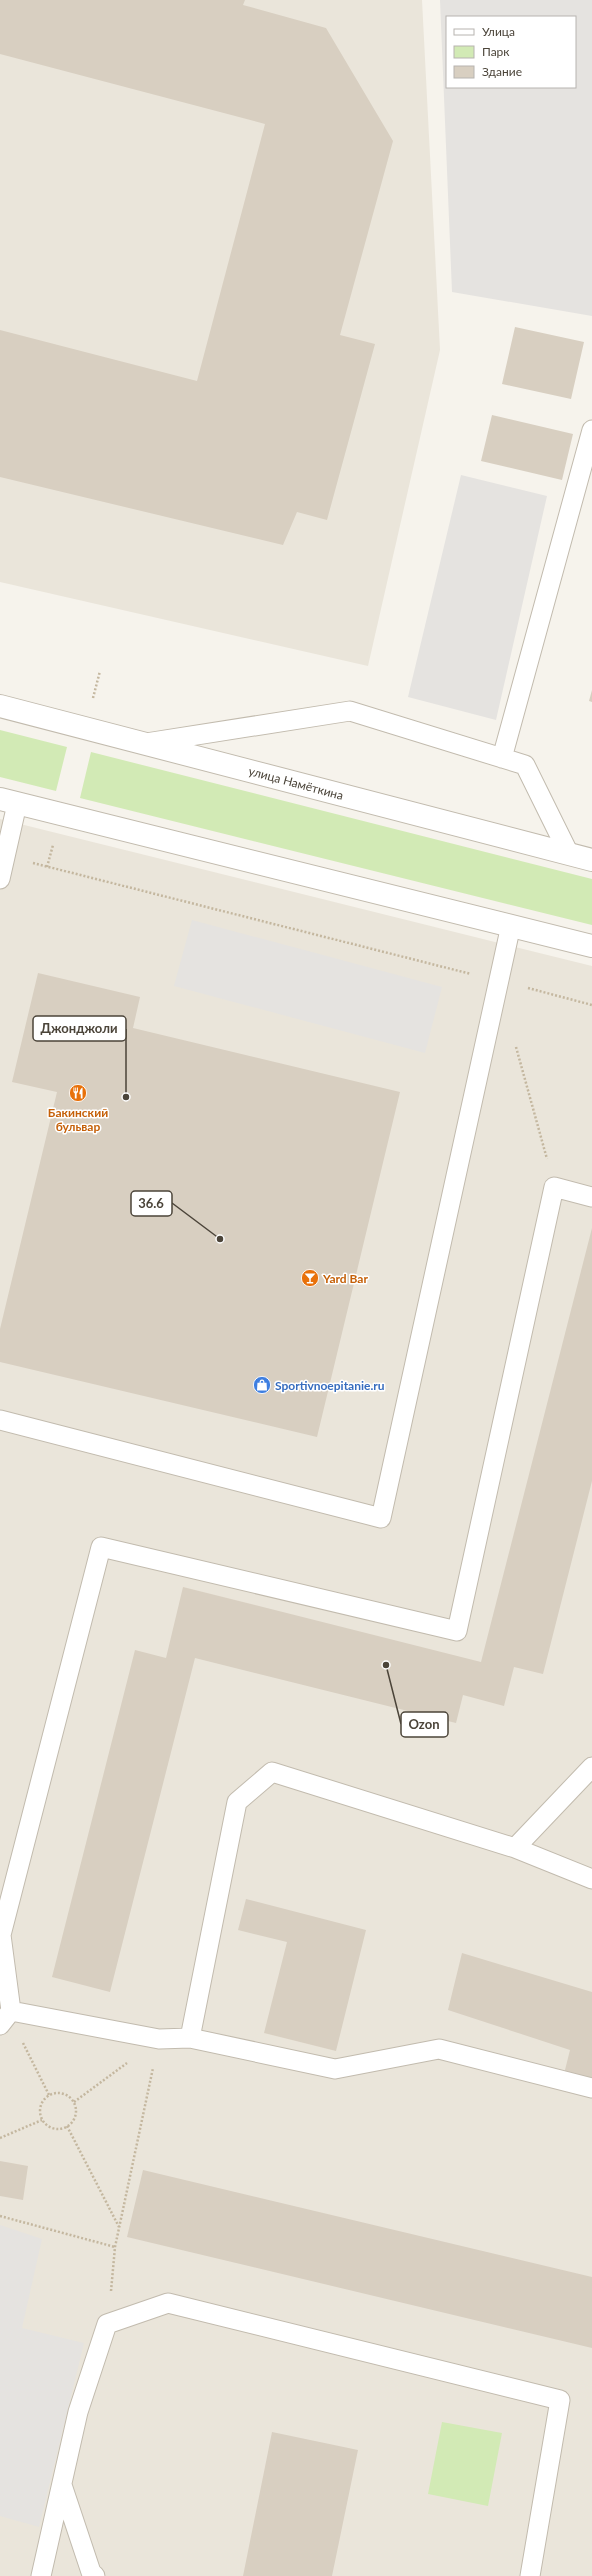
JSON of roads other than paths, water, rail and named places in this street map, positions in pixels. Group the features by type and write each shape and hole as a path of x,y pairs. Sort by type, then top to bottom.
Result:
{"street":[{"name":"улица Намёткина","path":"0,706 592,860"},
{"path":"9,801 592,946"}],"lane":[{"path":"502,758 592,430"},
{"path":"146,743 350,711 525,765 569,854"},
{"path":"0,879 5,856 9,801"},
{"path":"0,1420 381,1518 511,925"},
{"path":"592,1197 554,1187 458,1631 101,1548 1,1935 6,2018 159,2039 190,2038 335,2069 439,2049 592,2088"},
{"path":"515,1848 592,1767"},
{"path":"190,2038 238,1802 272,1772 515,1848 592,1879"},
{"path":"41,2576 78,2412 107,2324 168,2303 560,2400 530,2576"},
{"path":"62,2483 91,2572 95,2576"}],"place":[{"name":"Бакинский бульвар","path":"78,1093"},
{"name":"Джонджоли","path":"126,1097"},
{"name":"36.6","path":"220,1239"},
{"name":"Yard Bar","path":"310,1278"},
{"name":"Sportivnoepitanie.ru","path":"262,1385"},
{"name":"Ozon","path":"386,1665"}]}
